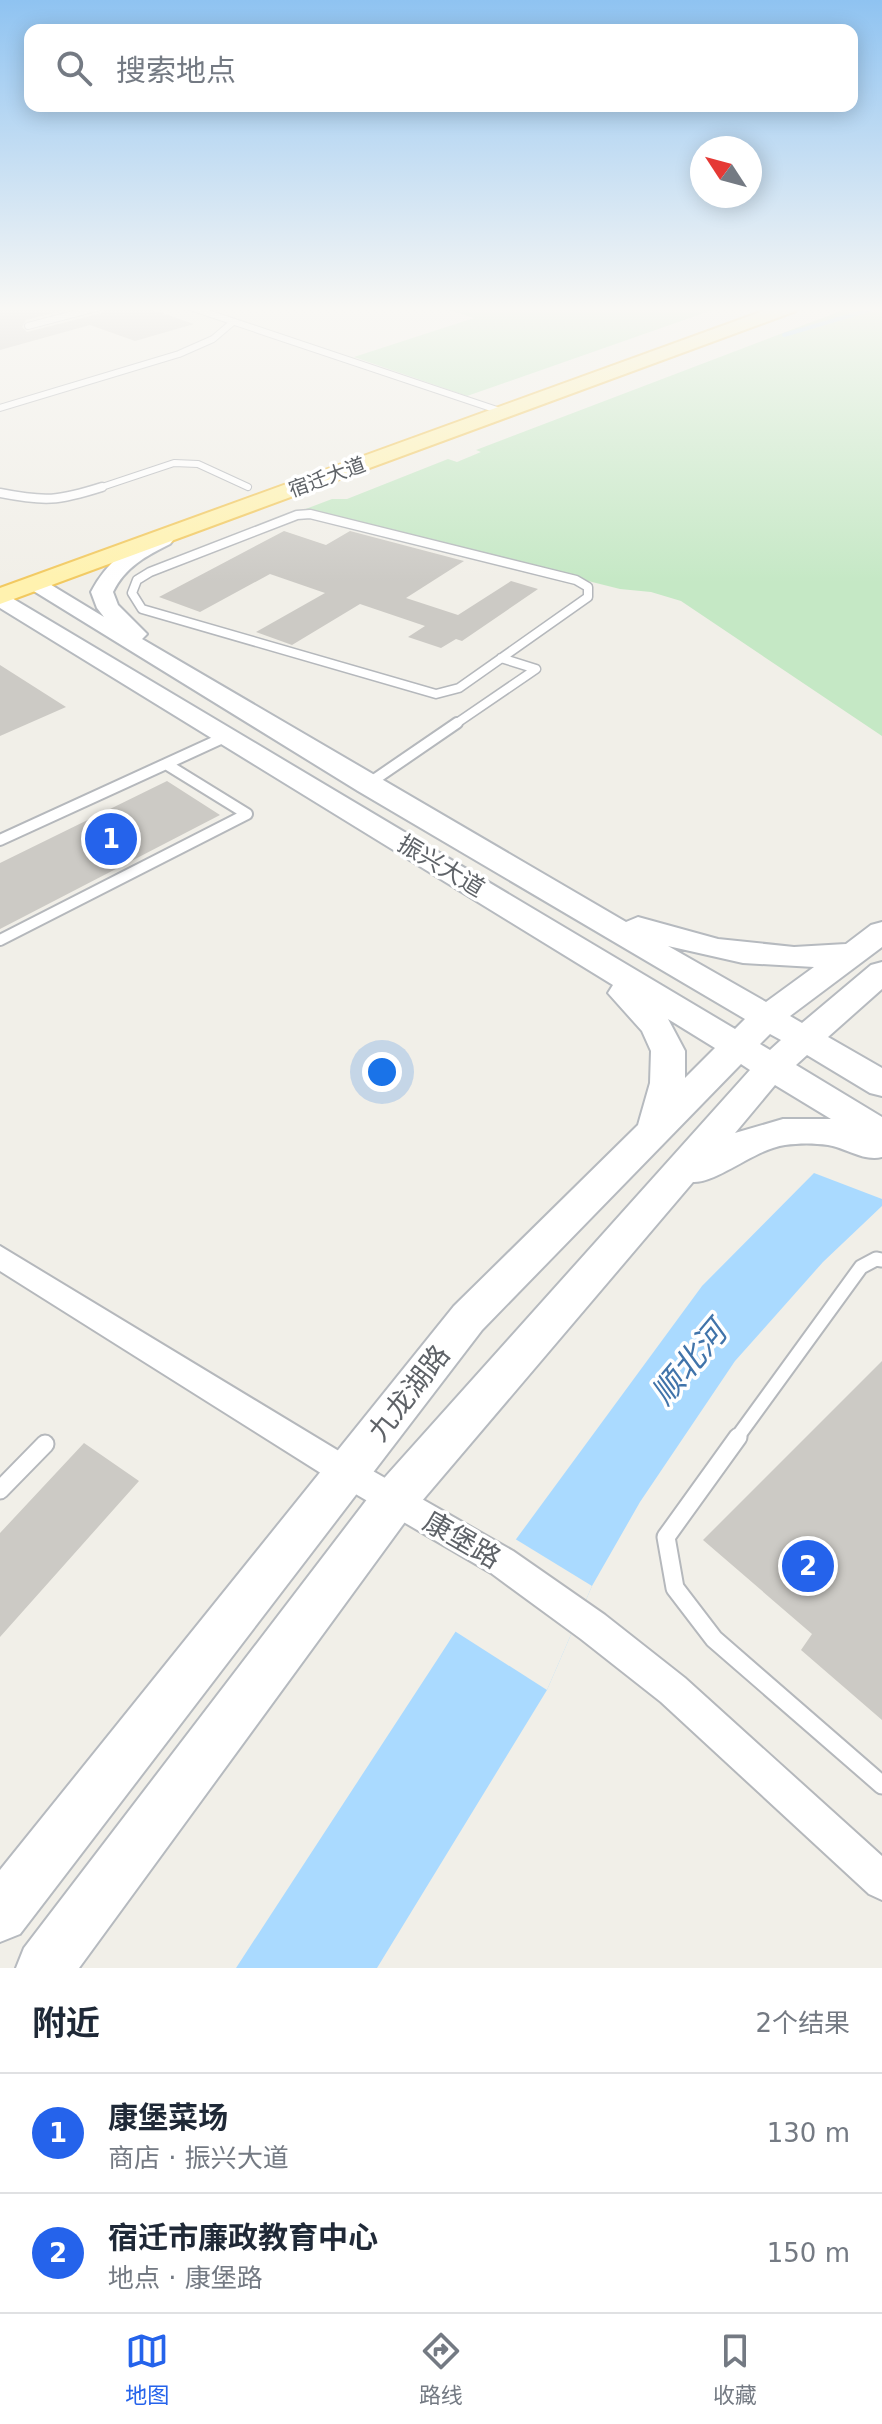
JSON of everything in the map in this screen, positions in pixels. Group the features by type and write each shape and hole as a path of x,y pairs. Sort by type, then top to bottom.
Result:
{"main road":[{"name":"宿迁大道","path":"0,577 492,399"},
{"name":"宿迁大道","path":"0,598 539,399"},
{"path":"172,669 108,608 102,592 109,575 123,559 195,526"},
{"name":"振兴大道","path":"35,585 368,785 882,1084"},
{"name":"振兴大道","path":"0,598 882,1134"},
{"path":"0,625 49,636 133,679"},
{"path":"587,912 743,955 785,960 854,952"},
{"name":"九龙湖路","path":"0,1914 468,1318 649,1134 754,1057 854,952 882,932"},
{"path":"563,941 647,1013 663,1035 670,1061 668,1089 649,1134"},
{"name":"九龙湖路","path":"785,1027 882,972"},
{"name":"九龙湖路","path":"44,1968 394,1500 667,1188 754,1057"},
{"path":"667,1188 730,1148 762,1136 799,1129 837,1132 882,1149"}],"street":[{"name":"康堡路","path":"0,1257 346,1472 502,1562 593,1627 673,1690 882,1881"}],"lane":[{"path":"0,408 30,399"},
{"path":"463,399 503,412"},
{"path":"0,493 41,501 65,499 174,463 188,462 248,487"},
{"path":"310,514 576,580 588,587 588,597 501,658 459,688 436,694 142,609 132,593 134,585 150,572 297,515 310,514"},
{"path":"368,785 536,669 501,658"},
{"path":"0,840 227,736"},
{"path":"0,940 247,814 166,764"},
{"path":"882,1260 876,1259 861,1267 666,1537 675,1588 714,1639 882,1785"},
{"path":"0,1490 45,1444"}],"green space":[{"path":"610,399 882,399 882,736 681,601 651,592 620,589 303,510 332,499 347,499 448,459 457,462 481,452 476,450"}],"water":[{"name":"顺北河","path":"814,1173 882,1199 882,1206 823,1262 735,1361 640,1502 592,1586 547,1690 377,1968 236,1968 514,1542 702,1286"}],"pier":[{"path":"512,1537 592,1586 547,1690 453,1630"}],"building":[{"path":"284,531 326,545 350,531 464,561 406,598 458,615 511,581 538,589 462,641 456,639 441,648 408,637 425,626 360,604 292,645 256,632 325,593 270,574 200,612 159,597"},
{"path":"0,665 66,707 0,736"},
{"path":"167,781 220,815 0,929 0,863"},
{"path":"882,1361 882,1720 801,1650 812,1634 703,1540"},
{"path":"84,1443 139,1481 0,1637 0,1533"}],"place":[{"name":"康堡菜场","path":"111,839"},
{"name":"宿迁市廉政教育中心","path":"808,1566"}]}
